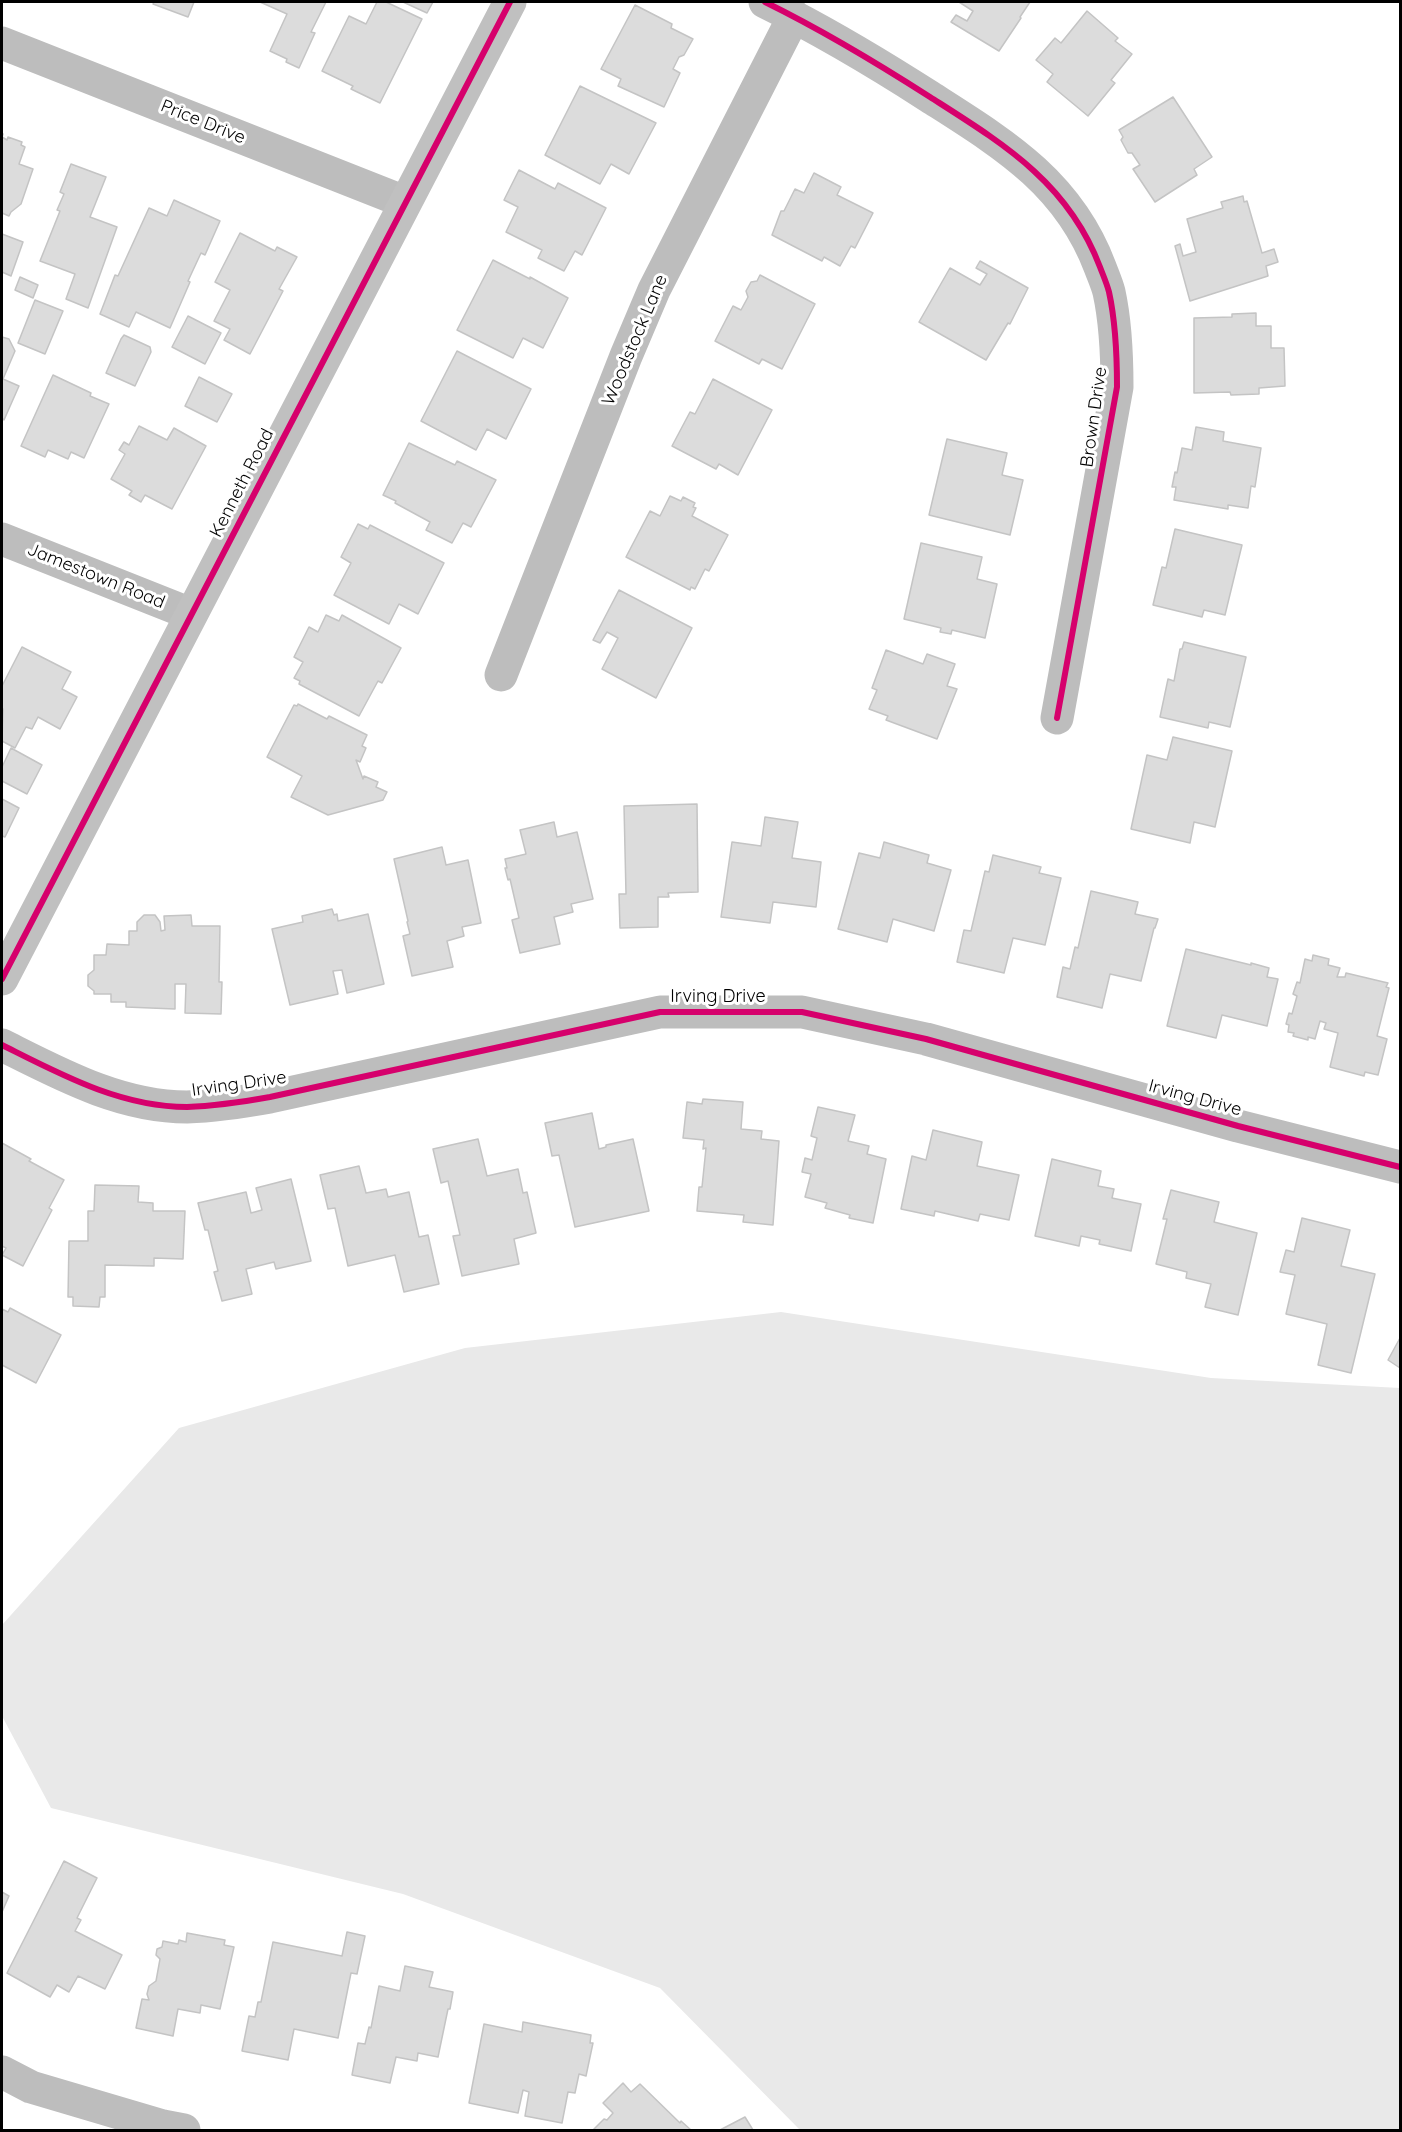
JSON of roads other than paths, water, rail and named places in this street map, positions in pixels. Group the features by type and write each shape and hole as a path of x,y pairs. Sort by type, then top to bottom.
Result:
{"street":[{"name":"Kenneth Road","path":"2,979 510,2"},
{"name":"Brown Drive","path":"765,2 888,70 997,139 1037,173 1070,209 1097,258 1109,291 1116,336 1117,387 1057,718"},
{"name":"Woodstock Lane","path":"501,675 654,290 794,16"},
{"name":"Price Drive","path":"2,43 405,202"},
{"name":"Jamestown Road","path":"2,539 191,614"},
{"name":"Irving Drive","path":"2,1045 73,1081 110,1094 147,1103 186,1107 270,1098 660,1012 802,1012 926,1039 1238,1125 1401,1167"},
{"path":"2,2072 31,2087 163,2126 184,2130"}]}
